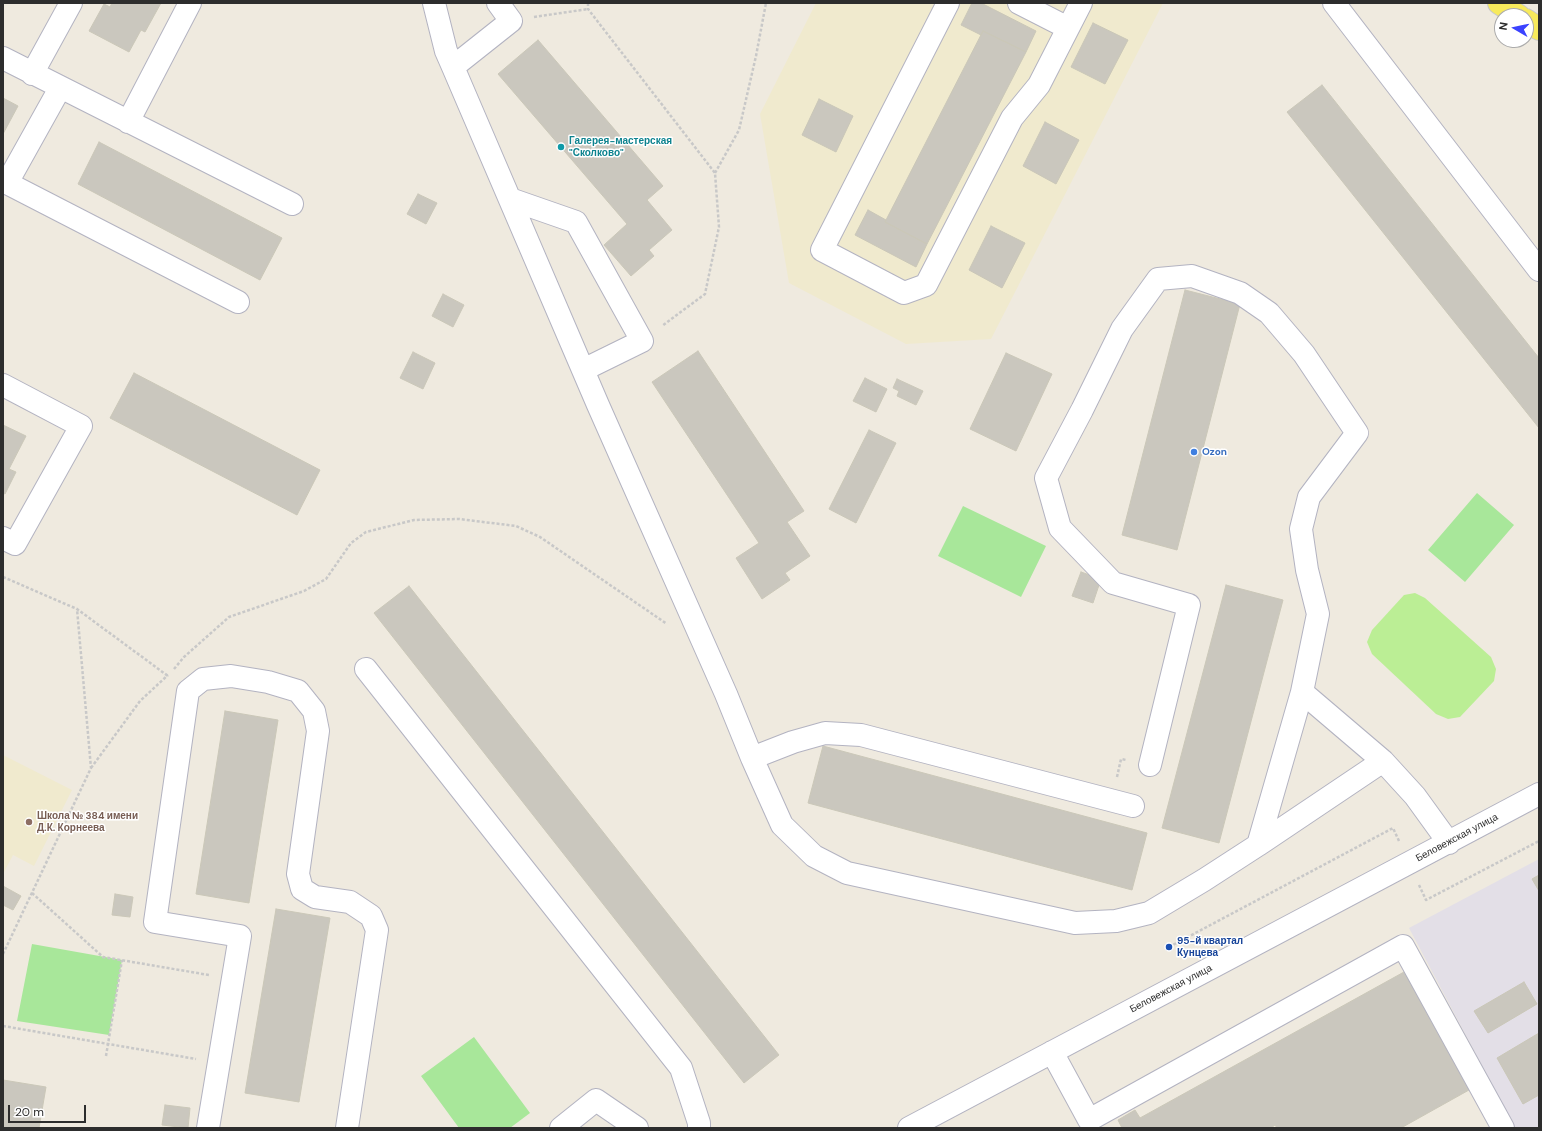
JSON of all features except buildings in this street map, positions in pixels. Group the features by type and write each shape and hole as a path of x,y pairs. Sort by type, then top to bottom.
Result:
{"street":[{"path":"32,74 71,3"},
{"path":"128,122 190,3"},
{"path":"434,3 446,50 453,67 583,370 726,694 752,758 782,825 814,856 847,872 1075,923 1116,921 1149,913 1258,845 1383,761"},
{"path":"453,67 512,21 498,3"},
{"path":"948,3 822,250 904,293 926,286 1012,118 1039,85 1081,3"},
{"path":"1020,3 1068,28"},
{"path":"1334,3 1539,270"},
{"path":"3,58 32,74 292,204"},
{"path":"60,88 5,182 238,302"},
{"path":"510,199 576,222 642,341 583,370"},
{"path":"1150,765 1189,605 1113,583 1060,528 1046,478 1122,329 1158,279 1192,276 1240,292 1269,313 1304,354 1357,433 1309,497 1301,529 1318,614 1302,692 1258,845"},
{"path":"3,385 81,426 15,544 3,538"},
{"path":"366,669 681,1068 699,1123 699,1128"},
{"path":"208,1128 240,936 155,922 188,691 203,679 231,676 268,682 298,691 314,711 318,732 298,874 299,879 302,889 315,897 350,902 372,916 377,930 348,1128"},
{"path":"1302,692 1383,761 1415,796 1449,843"},
{"path":"752,758 793,742 825,733 861,735 1133,806"},
{"name":"Беловежская улица","path":"909,1128 1539,794"},
{"path":"1052,1052 1089,1120 1403,946 1503,1128"},
{"path":"561,1128 596,1100 637,1128"}],"path":[{"path":"588,3 588,9 715,173"},
{"path":"642,341 705,294 719,227 715,173 739,130 756,56 766,3"},
{"path":"512,21 588,9"},
{"path":"3,954 92,768 140,701 168,676 184,657 229,617 304,591 326,579 351,543 366,532 414,520 459,519 516,526 540,537 672,628 693,619"},
{"path":"3,577 77,609 188,691"},
{"path":"77,609 92,768"},
{"path":"32,893 103,957 233,978"},
{"path":"106,1056 122,960"},
{"path":"3,1026 219,1063"}],"shaded area":[{"path":"816,3 1163,3 991,339 906,344 789,283 760,114"},
{"name":"Школа № 384 имени Д.К. Корнеева","path":"3,755 72,790 34,866 13,855 3,874"},
{"path":"1539,859 1539,1128 1515,1128 1409,928"}],"green space":[{"path":"1477,493 1514,525 1465,582 1428,550"},
{"path":"963,506 1046,546 1021,597 938,556"},
{"path":"1415,593 1425,598 1491,657 1496,669 1494,681 1460,717 1448,719 1436,714 1372,654 1367,642 1372,630 1404,595"},
{"path":"32,944 122,960 109,1035 17,1021"},
{"path":"474,1037 530,1113 510,1128 459,1128 421,1076"}],"place":[{"name":"Галерея-мастерская \"Сколково\"","path":"561,147"},
{"name":"Ozon","path":"1194,452"},
{"name":"Школа № 384 имени Д.К. Корнеева","path":"29,822"},
{"name":"95-й квартал Кунцева","path":"1169,947"}]}
